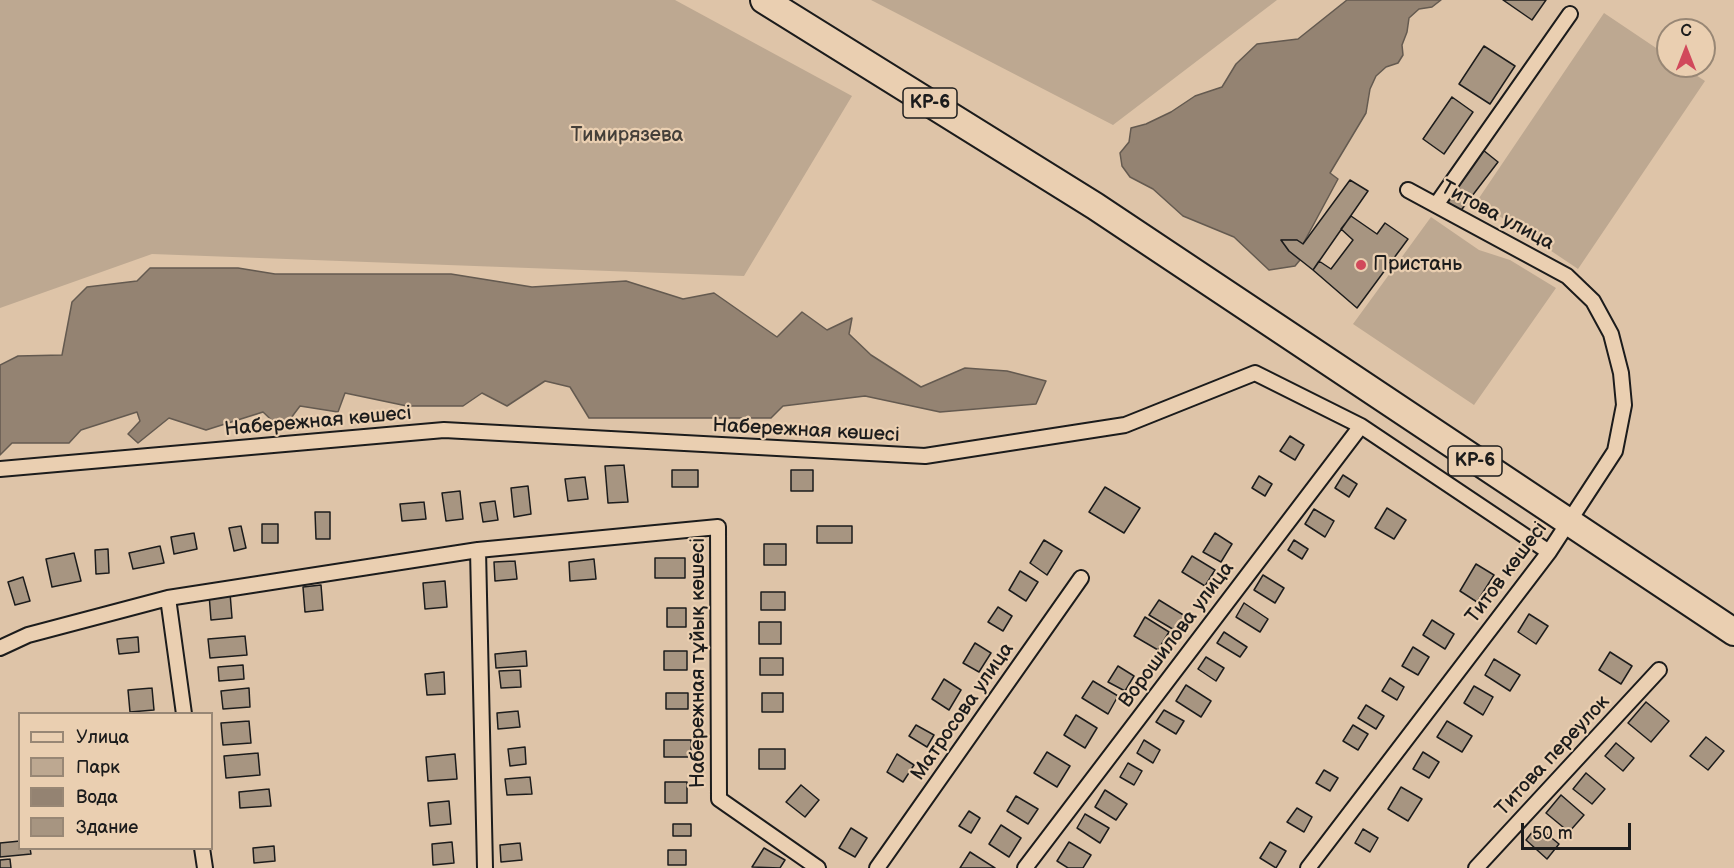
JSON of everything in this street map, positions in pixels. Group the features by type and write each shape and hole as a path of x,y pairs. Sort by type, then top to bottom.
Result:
{"highway":[{"name":"KP-6","path":"764,0 1095,206 1734,632"}],"street":[{"path":"1436,205 1570,14"},
{"name":"Титова улица","path":"1408,190 1568,276"},
{"name":"Титов көшесі","path":"1308,868 1549,552 1615,451 1624,405 1621,373 1611,334 1593,301 1568,276"},
{"name":"Набережная көшесі","path":"0,468 444,430 925,456 1125,425 1255,373 1361,426 1549,552"},
{"name":"Ворошилова улица","path":"1025,868 1361,426"},
{"name":"Набережная тұйық көшесі","path":"478,550 718,527 719,799 818,868"},
{"path":"0,648 28,635 168,598 478,550 485,868"},
{"name":"Матросова улица","path":"877,868 1081,578"},
{"path":"168,598 184,712"},
{"name":"Титова переулок","path":"1476,868 1659,670"},
{"path":"202,850 205,868"}],"green space":[{"name":"Тимирязева","path":"0,0 675,0 852,96 744,276 152,254 0,308"},
{"path":"871,0 1277,0 1113,125"},
{"path":"1604,13 1656,48 1656,78 1700,78 1705,81 1578,269 1477,201"},
{"path":"1431,217 1479,250 1510,260 1556,288 1474,405 1353,324"}],"water":[{"path":"1347,0 1441,0 1432,7 1419,9 1409,18 1402,45 1403,55 1398,63 1386,67 1376,76 1370,89 1366,113 1330,173 1338,179 1303,244 1297,240 1281,240 1300,260 1295,266 1269,270 1234,237 1183,216 1153,189 1130,177 1122,166 1120,153 1129,142 1131,128 1146,124 1171,112 1195,96 1222,87 1236,64 1257,44 1298,39"},
{"path":"150,268 238,268 275,274 451,274 532,287 626,281 683,299 714,293 777,337 802,312 827,330 852,318 849,334 871,355 921,387 965,368 1007,371 1046,381 1036,404 940,412 865,396 783,406 771,418 589,418 570,387 545,381 507,406 482,393 463,406 407,406 345,393 338,412 300,406 282,430 263,412 206,430 169,418 138,443 128,434 140,421 137,412 81,430 69,443 12,443 0,455 0,365 18,356 62,355 72,302 87,287 137,281"}],"building":[{"path":"1503,0 1546,0 1532,20"},
{"path":"1484,46 1515,66 1490,104 1459,84"},
{"path":"1452,97 1473,112 1444,154 1423,139"},
{"path":"1483,150 1498,162 1459,213 1442,204"},
{"name":"Пристань","path":"1350,180 1368,191 1313,270 1289,251 1281,240 1297,240 1303,244"},
{"name":"Пристань","path":"1351,216 1377,234 1385,223 1408,239 1357,308 1313,270 1319,261 1331,269 1353,240 1341,229"},
{"path":"1290,436 1304,445 1295,460 1280,451"},
{"path":"624,465 628,502 608,503 605,466"},
{"path":"672,470 698,470 698,487 672,487"},
{"path":"791,470 813,470 813,491 791,491"},
{"path":"1343,475 1357,484 1349,497 1335,488"},
{"path":"1259,476 1272,484 1265,496 1252,488"},
{"path":"585,477 588,499 568,501 565,479"},
{"path":"528,486 531,514 514,517 511,488"},
{"path":"1105,487 1140,508 1124,533 1089,512"},
{"path":"460,491 463,519 446,521 442,493"},
{"path":"495,501 498,520 483,522 480,503"},
{"path":"424,502 426,519 402,521 400,504"},
{"path":"1387,508 1406,520 1394,539 1375,528"},
{"path":"1314,509 1334,521 1325,537 1305,524"},
{"path":"315,512 330,512 330,539 316,539"},
{"path":"262,524 278,524 278,543 262,543"},
{"path":"241,526 246,548 234,551 229,528"},
{"path":"817,526 852,526 852,543 817,543"},
{"path":"194,533 197,549 174,554 171,537"},
{"path":"1215,533 1232,544 1221,562 1203,552"},
{"path":"1044,540 1062,551 1047,575 1030,563"},
{"path":"1294,540 1308,549 1302,559 1288,550"},
{"path":"764,544 786,544 786,565 764,565"},
{"path":"160,546 164,563 133,569 129,553"},
{"path":"108,549 109,573 96,574 95,550"},
{"path":"74,553 81,581 52,587 46,559"},
{"path":"1192,556 1215,570 1205,586 1182,572"},
{"path":"655,558 685,558 685,578 655,578"},
{"path":"594,559 596,579 570,581 569,562"},
{"path":"515,561 517,579 495,581 494,562"},
{"path":"1476,564 1494,575 1477,602 1460,591"},
{"path":"1020,571 1038,582 1026,601 1009,590"},
{"path":"1263,575 1284,588 1275,603 1254,590"},
{"path":"23,577 30,601 15,605 8,582"},
{"path":"445,581 447,607 425,609 423,583"},
{"path":"321,585 323,610 305,612 303,587"},
{"path":"761,592 785,592 785,610 761,610"},
{"path":"230,593 232,618 211,620 209,594"},
{"path":"1159,600 1185,616 1176,631 1149,615"},
{"path":"1244,603 1268,619 1260,632 1236,617"},
{"path":"998,607 1012,616 1003,631 988,622"},
{"path":"667,608 686,608 686,627 667,627"},
{"path":"1529,614 1548,626 1536,644 1518,632"},
{"path":"1145,617 1169,632 1158,650 1134,636"},
{"path":"1432,620 1454,634 1445,649 1423,635"},
{"path":"759,622 781,622 781,644 759,644"},
{"path":"1224,632 1247,647 1240,657 1217,643"},
{"path":"245,636 247,655 210,658 208,639"},
{"path":"138,637 139,652 119,654 117,639"},
{"path":"975,643 991,653 979,672 963,663"},
{"path":"1413,647 1429,657 1418,675 1402,666"},
{"path":"526,651 527,666 496,668 495,654"},
{"path":"664,651 687,651 687,670 664,670"},
{"path":"1610,652 1632,666 1621,684 1599,670"},
{"path":"1206,657 1224,668 1216,681 1198,669"},
{"path":"760,658 783,658 783,675 760,675"},
{"path":"1494,659 1520,675 1510,691 1485,675"},
{"path":"243,665 244,679 219,681 218,667"},
{"path":"1118,666 1134,676 1125,691 1108,682"},
{"path":"520,670 521,687 501,688 499,671"},
{"path":"444,672 445,694 427,695 425,674"},
{"path":"1390,678 1404,687 1397,700 1382,691"},
{"path":"944,679 961,690 949,710 932,699"},
{"path":"1093,681 1118,696 1108,714 1082,698"},
{"path":"1186,685 1211,701 1201,717 1176,701"},
{"path":"1474,686 1493,697 1483,715 1464,703"},
{"path":"152,688 154,710 130,712 128,690"},
{"path":"249,688 250,707 223,709 221,691"},
{"path":"666,693 688,693 688,709 666,709"},
{"path":"762,693 783,693 783,712 762,712"},
{"path":"1646,702 1669,721 1651,742 1628,723"},
{"path":"1366,705 1384,716 1376,729 1358,718"},
{"path":"1164,710 1184,721 1176,734 1156,722"},
{"path":"518,711 520,727 498,729 497,713"},
{"path":"1076,715 1097,728 1085,748 1064,735"},
{"path":"249,721 251,743 223,745 221,723"},
{"path":"1447,721 1472,736 1462,752 1437,737"},
{"path":"916,725 934,735 927,747 909,736"},
{"path":"1353,725 1368,734 1358,750 1343,741"},
{"path":"1706,737 1724,751 1708,770 1690,756"},
{"path":"664,740 691,740 691,757 664,757"},
{"path":"1144,740 1160,750 1153,763 1137,753"},
{"path":"1616,743 1634,758 1623,771 1605,756"},
{"path":"525,747 526,764 510,766 508,749"},
{"path":"759,749 785,749 785,769 759,769"},
{"path":"1047,752 1070,766 1057,787 1034,773"},
{"path":"1423,752 1439,762 1429,778 1413,769"},
{"path":"258,753 260,775 226,778 224,756"},
{"path":"455,754 457,779 428,781 426,757"},
{"path":"897,754 914,765 903,782 887,772"},
{"path":"1128,763 1142,771 1134,785 1120,777"},
{"path":"1324,770 1338,778 1330,791 1316,783"},
{"path":"1586,773 1605,789 1592,804 1573,789"},
{"path":"530,777 532,794 507,795 505,779"},
{"path":"665,782 687,782 687,803 665,803"},
{"path":"801,785 819,800 805,817 786,802"},
{"path":"1401,787 1422,799 1408,821 1388,809"},
{"path":"269,789 271,806 240,808 239,792"},
{"path":"1105,790 1127,804 1116,820 1095,807"},
{"path":"1561,795 1584,815 1569,832 1546,813"},
{"path":"1016,796 1038,809 1028,824 1007,811"},
{"path":"449,801 451,824 430,826 428,803"},
{"path":"1297,808 1312,817 1304,832 1287,822"},
{"path":"969,811 980,818 971,833 959,826"},
{"path":"1085,814 1109,828 1100,843 1077,828"},
{"path":"673,824 691,824 691,836 673,836"},
{"path":"1001,825 1021,838 1009,857 989,844"},
{"path":"1537,826 1559,844 1547,859 1526,840"},
{"path":"851,828 867,838 855,857 839,848"},
{"path":"1363,829 1378,838 1370,852 1355,843"},
{"path":"18,841 18,850 30,850 31,854 0,857 0,843"},
{"path":"452,842 454,863 433,865 432,844"},
{"path":"1069,842 1091,855 1083,868 1068,868 1057,861"},
{"path":"1270,842 1286,851 1276,868 1260,858"},
{"path":"520,843 522,860 501,862 500,845"},
{"path":"274,846 275,861 254,863 253,848"},
{"path":"764,848 785,860 780,868 752,867"},
{"path":"668,850 686,850 686,865 668,865"},
{"path":"970,852 995,868 960,868"},
{"path":"10,859 11,868 0,868 0,860"}],"place":[{"name":"Пристань","path":"1361,265"}]}
